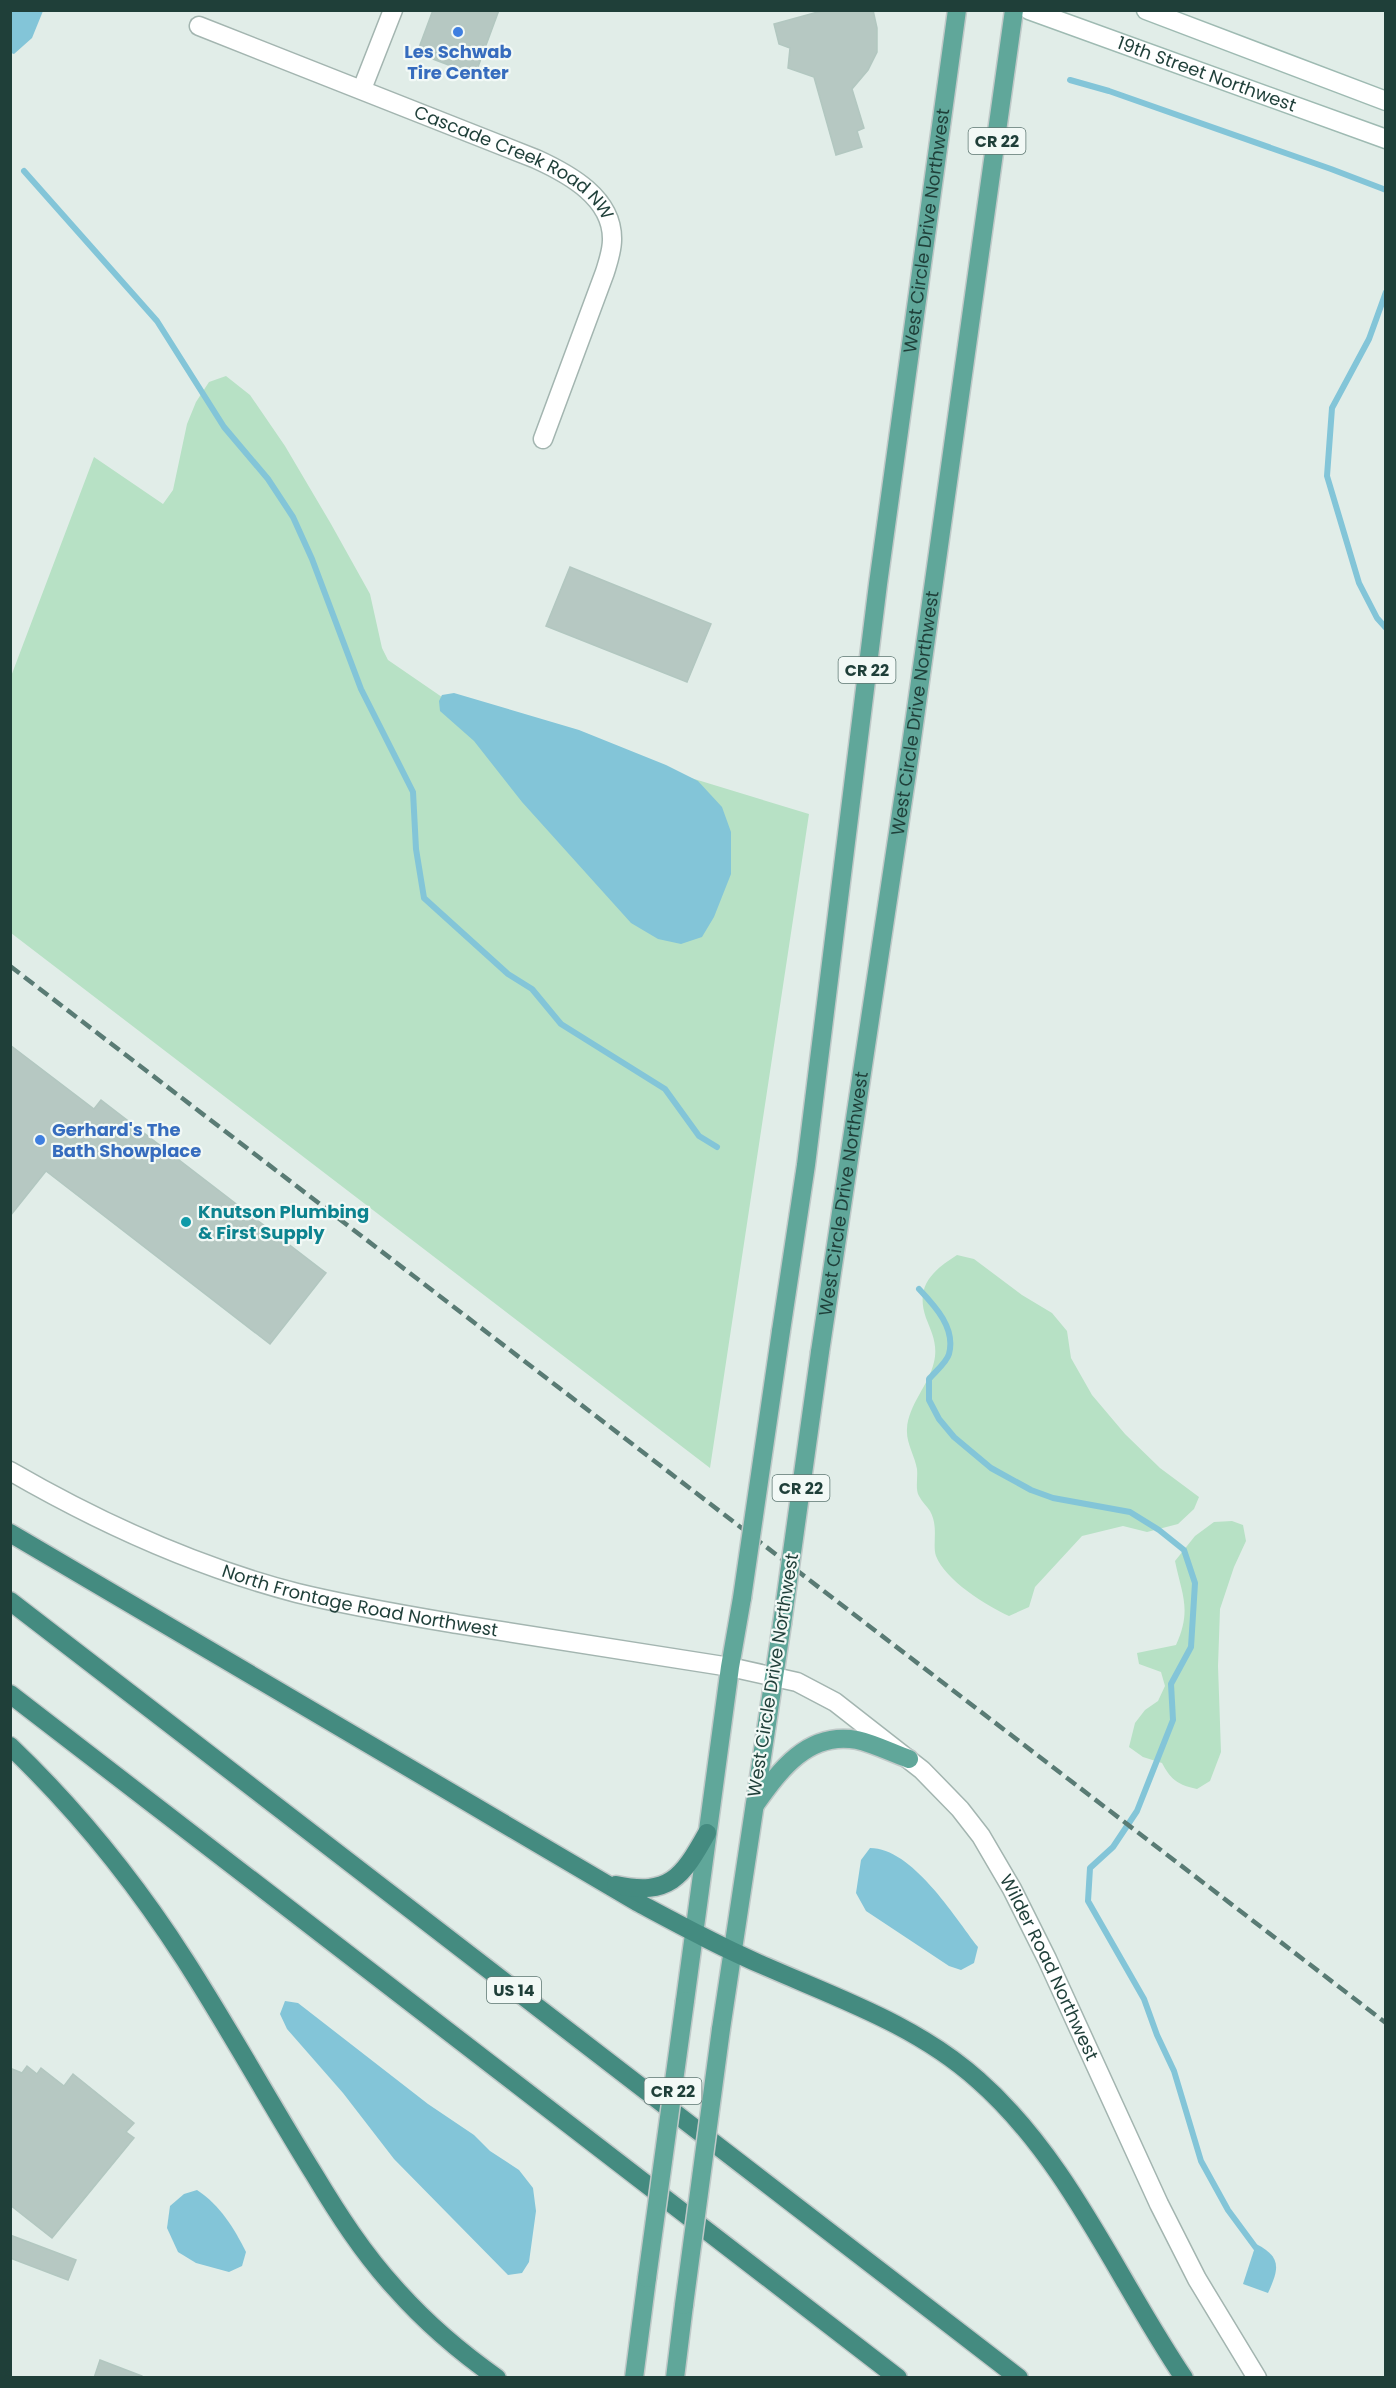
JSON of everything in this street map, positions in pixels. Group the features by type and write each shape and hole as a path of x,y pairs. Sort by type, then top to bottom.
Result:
{"highway":[{"path":"10,1533 599,1881 733,1952 901,2027 939,2049 984,2085 1015,2117 1053,2165 1184,2378"},
{"name":"US 14","path":"10,1601 1019,2378"},
{"path":"10,1694 898,2378"},
{"path":"10,1746 79,1818 150,1908 191,1969 294,2142 364,2251 417,2311 448,2340 497,2378"},
{"path":"599,1881 637,1889 662,1886 684,1869 707,1833"}],"main road":[{"name":"West Circle Drive Northwest","path":"634,2378 730,1667 806,1165 880,573 957,10"},
{"name":"West Circle Drive Northwest","path":"675,2378 721,2029 911,741 1014,10"},
{"path":"754,1806 786,1765 813,1745 828,1740 858,1740 909,1759"}],"street":[{"path":"362,89 393,10"},
{"name":"19th Street Northwest","path":"1029,10 1386,139"},
{"name":"19th Street Northwest","path":"1146,10 1386,101"},
{"name":"Cascade Creek Road NW","path":"199,26 556,168 574,178 589,191 609,222 612,239 605,272 543,439"},
{"name":"North Frontage Road Northwest","path":"10,1471 70,1504 144,1538 236,1574 296,1592 379,1611 730,1667"},
{"name":"Wilder Road Northwest","path":"730,1667 797,1682 835,1702 909,1759 940,1788 966,1817 992,1852 1069,2006 1159,2204 1202,2288 1257,2378"}],"green space":[{"path":"226,376 250,395 285,446 331,524 370,594 382,648 388,660 455,706 809,814 710,1468 11,933 10,679 94,457 163,504 173,490 187,424 196,402 209,382"},
{"path":"957,1255 974,1259 1022,1295 1052,1313 1067,1331 1071,1358 1092,1395 1125,1434 1160,1468 1199,1497 1194,1509 1178,1524 1147,1532 1123,1526 1082,1536 1035,1587 1029,1607 1009,1616 957,1583 941,1565 935,1551 933,1517 918,1493 917,1469 907,1434 908,1420 928,1379 935,1356 934,1339 923,1307 924,1288 940,1267"},
{"path":"1232,1521 1243,1525 1246,1541 1234,1567 1220,1609 1218,1666 1221,1752 1210,1781 1197,1789 1180,1783 1172,1778 1162,1763 1143,1757 1129,1747 1135,1723 1145,1710 1158,1701 1165,1686 1161,1672 1139,1664 1137,1653 1176,1645 1185,1612 1175,1561 1195,1536 1214,1522"}],"water":[{"path":"11,10 43,11 32,38 14,54 11,53"},
{"path":"454,693 579,730 666,765 698,781 722,807 731,832 731,874 714,917 702,937 681,944 658,939 631,923 522,802 474,741 440,711 439,701 442,695"},
{"path":"870,1848 886,1851 901,1859 931,1886 978,1947 974,1963 961,1970 949,1966 866,1911 856,1893 861,1860"},
{"path":"285,2001 298,2003 428,2104 474,2135 490,2151 519,2170 533,2188 536,2211 529,2262 522,2273 508,2275 394,2159 343,2093 287,2029 280,2014"},
{"path":"197,2190 219,2210 237,2234 246,2252 242,2266 229,2272 196,2263 178,2252 167,2228 170,2206 184,2194"},
{"path":"1256,2244 1270,2254 1276,2264 1268,2293 1243,2284"}],"building":[{"name":"Les Schwab Tire Center","path":"433,10 499,10 475,75 417,53"},
{"path":"825,10 873,10 877,28 877,52 868,70 852,89 864,128 857,131 862,147 836,155 814,77 788,68 790,48 779,44 774,24"},
{"path":"570,567 711,624 687,682 546,626"},
{"name":"Knutson Plumbing & First Supply","path":"10,1045 94,1109 101,1100 326,1273 270,1344 46,1171 10,1216"},
{"path":"27,2066 37,2074 41,2068 64,2086 73,2074 134,2123 126,2132 134,2138 52,2238 10,2205 10,2068 22,2073"},
{"path":"10,2235 76,2260 68,2280 10,2258"},
{"path":"100,2360 142,2376 142,2378 94,2378"}],"waterway":[{"path":"1070,80 1109,91 1386,190"},
{"path":"24,171 157,321 224,427 268,479 293,517 312,559 361,689 413,792 416,849 424,898 508,974 532,989 561,1024 665,1089 699,1136 717,1147"},
{"path":"1386,292 1369,339 1332,408 1327,476 1359,583 1377,618 1386,628"},
{"path":"919,1289 943,1318 950,1335 948,1357 929,1379 929,1400 939,1419 954,1437 991,1468 1031,1490 1053,1498 1130,1512 1159,1530 1184,1550 1195,1583 1191,1647 1171,1684 1173,1720 1137,1811 1113,1847 1090,1868 1088,1901 1144,1999 1157,2035 1174,2071 1201,2161 1228,2210 1259,2252"}],"railway":[{"path":"10,966 1386,2023"}],"place":[{"name":"Les Schwab Tire Center","path":"458,32"},
{"name":"Gerhard's The Bath Showplace","path":"40,1140"},
{"name":"Knutson Plumbing & First Supply","path":"186,1222"}]}
